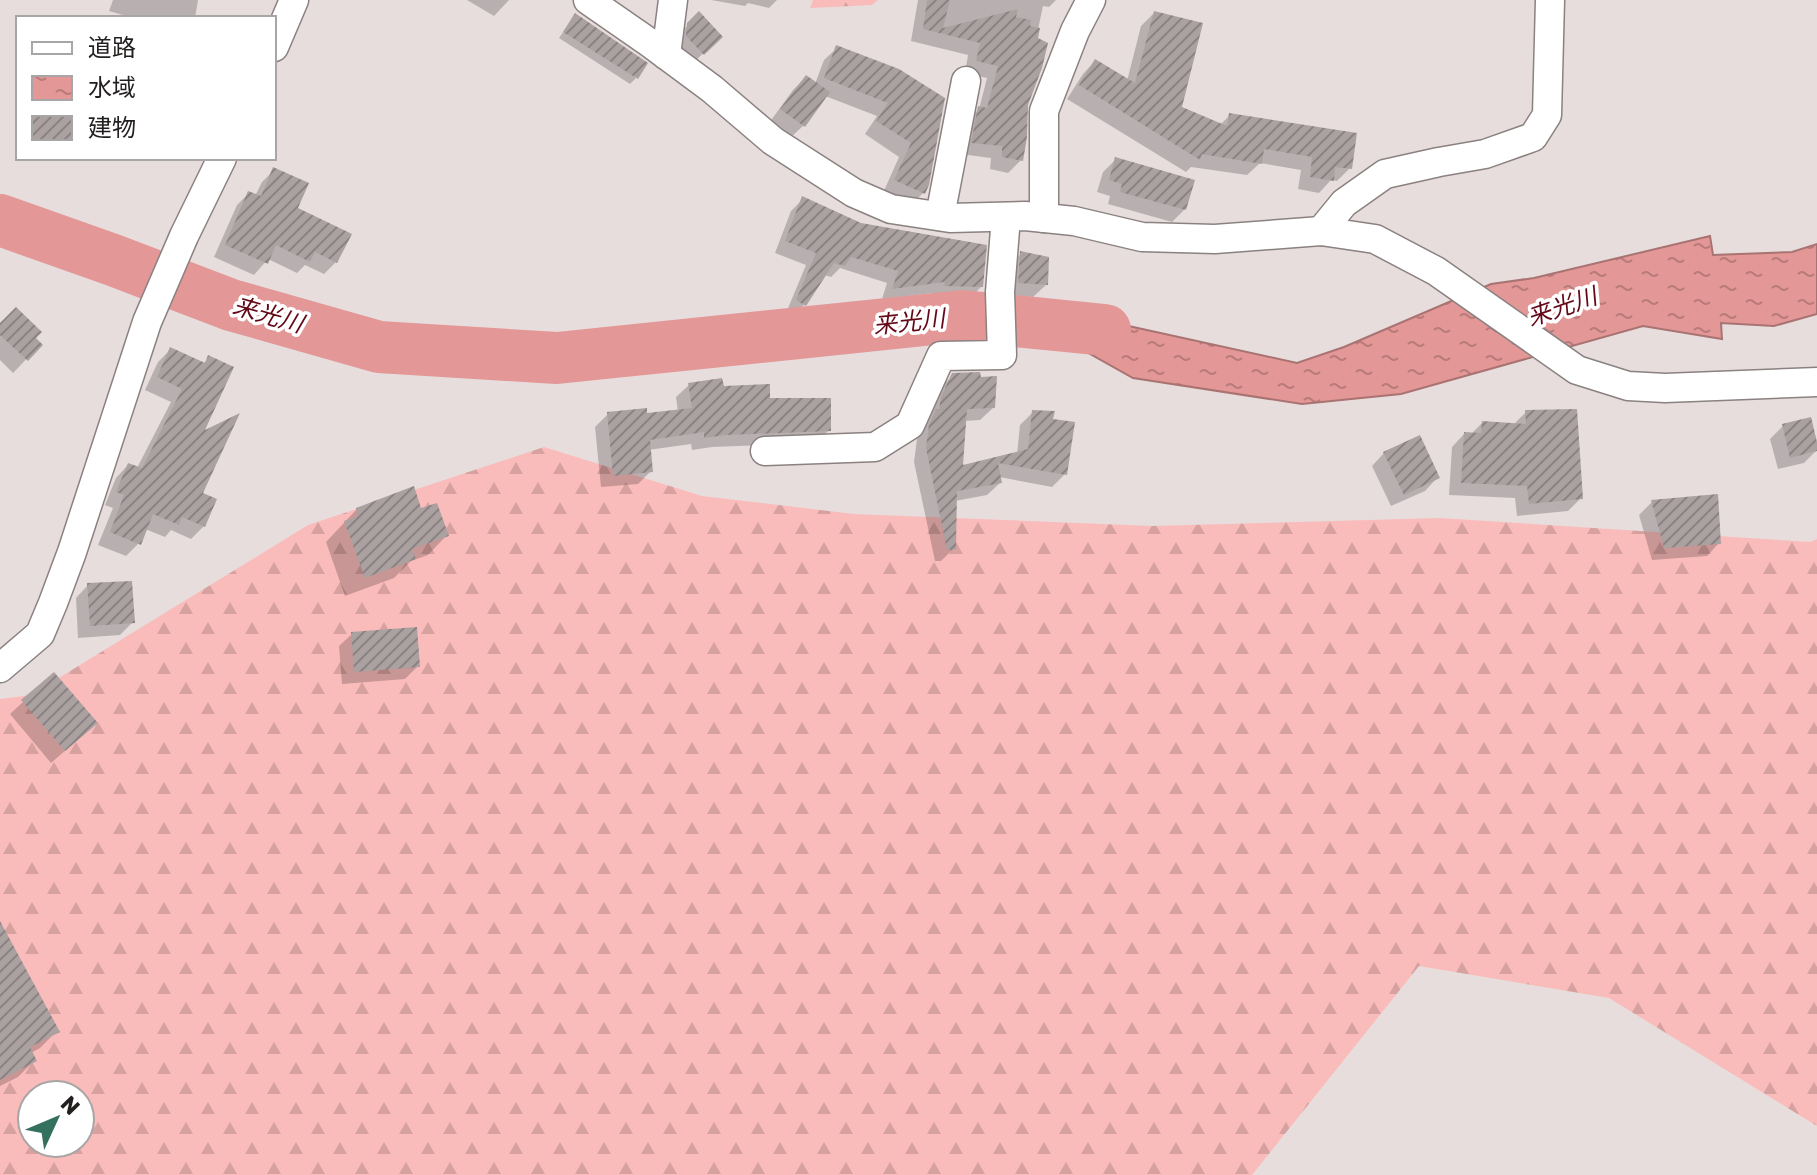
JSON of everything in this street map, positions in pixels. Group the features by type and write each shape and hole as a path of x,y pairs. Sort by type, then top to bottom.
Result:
{"street":[{"path":"276,42 294,0"},
{"path":"588,0 712,89 773,141 854,193 891,209 950,218 1074,221 1142,237 1215,239 1321,231 1375,239 1436,271 1577,370 1628,386 1665,388 1817,382"},
{"path":"666,55 673,0"},
{"path":"1044,218 1044,111 1075,31 1091,0"},
{"path":"1321,231 1344,203 1385,174 1485,154 1533,137 1547,115 1550,0"},
{"path":"940,216 966,81"},
{"path":"0,668 40,634 72,552 147,322 221,160"},
{"path":"765,451 875,447 910,425 941,356 1002,355 1000,292 1006,217"}],"green space":[{"path":"813,0 878,0 872,5 810,8"},
{"path":"544,447 702,496 854,514 1152,526 1440,518 1810,542 1817,539 1817,1126 1609,998 1419,966 1252,1175 0,1175 0,699 31,695 308,525"}],"water":[{"path":"1710,236 1713,255 1792,252 1817,244 1817,314 1774,326 1721,323 1722,339 1643,326 1401,394 1302,404 1133,378 1035,323 1054,312 1297,363 1344,347 1491,284 1534,278"}],"building":[{"path":"927,0 950,0 943,28 1018,9 1016,17 1031,20 1030,26 1040,28 1038,38 1048,43 1028,105 1023,161 1002,157 1002,146 971,143 978,106 987,108 998,66 976,61 980,43 923,29"},
{"path":"699,11 723,37 704,55 686,36 687,23"},
{"path":"1154,11 1203,23 1182,107 1227,126 1229,113 1357,133 1352,169 1335,167 1334,181 1310,177 1312,157 1264,149 1262,164 1202,154 1200,160 1079,85 1095,59 1135,83"},
{"path":"575,13 648,63 638,79 563,32"},
{"path":"836,45 899,69 945,98 925,194 894,180 911,143 876,121 888,103 824,78"},
{"path":"806,75 830,92 805,127 780,109"},
{"path":"1115,157 1195,180 1186,210 1120,192 1122,184 1109,180"},
{"path":"273,167 309,183 298,208 352,234 337,263 315,252 310,262 276,245 268,264 225,245 248,191 261,196"},
{"path":"802,196 861,223 987,245 983,287 945,286 944,282 892,289 898,271 851,257 845,266 834,263 806,306 796,300 816,253 785,241"},
{"path":"1020,251 1049,257 1048,285 1018,283"},
{"path":"16,307 42,332 36,338 43,345 28,361 0,335 0,323"},
{"path":"170,347 205,363 208,355 234,367 205,430 240,413 203,493 217,499 205,527 182,517 179,525 153,514 141,545 110,532 124,495 116,492 128,463 142,468 182,389 157,377"},
{"path":"980,372 981,377 997,376 995,408 967,409 963,465 1028,449 1032,410 1055,411 1053,419 1075,422 1067,475 998,463 1002,483 957,491 956,549 947,550 926,448 929,424 936,409 939,409 952,373"},
{"path":"722,378 724,386 770,384 770,398 831,398 831,431 704,438 704,432 650,440 653,472 613,476 607,412 647,408 647,413 692,408 688,383"},
{"path":"1577,409 1583,499 1529,504 1527,486 1461,483 1464,432 1481,433 1482,421 1526,424 1525,410"},
{"path":"1811,417 1817,451 1790,458 1782,424"},
{"path":"1420,435 1440,478 1404,495 1383,452"},
{"path":"414,486 421,508 437,503 449,536 412,549 416,559 365,578 344,521 358,516 356,508"},
{"path":"1718,494 1721,544 1664,548 1651,500"},
{"path":"132,581 135,623 90,626 87,583"},
{"path":"417,627 420,667 354,672 351,632"},
{"path":"54,672 98,723 65,751 21,700"},
{"path":"0,921 60,1032 30,1047 37,1061 0,1080"}],"waterway":[{"name":"来光川","path":"0,220 231,305 379,347 557,358 963,316 1105,330"}]}
